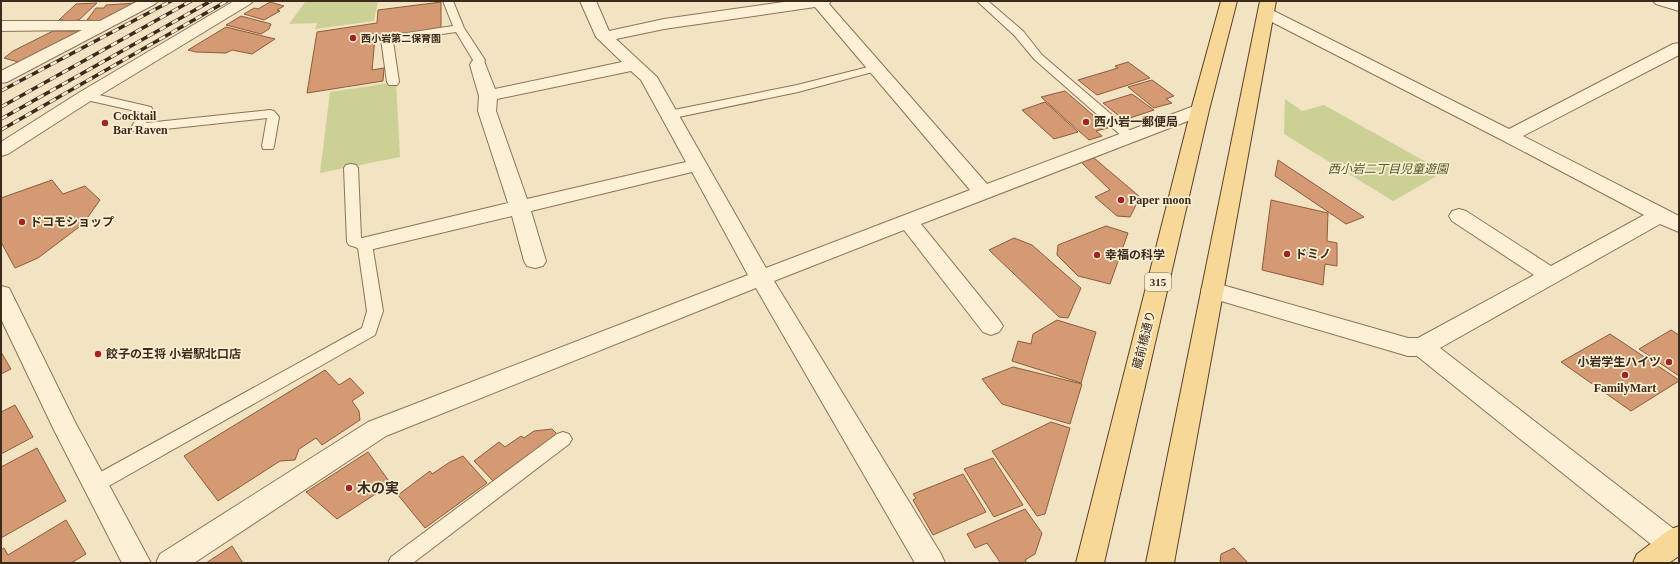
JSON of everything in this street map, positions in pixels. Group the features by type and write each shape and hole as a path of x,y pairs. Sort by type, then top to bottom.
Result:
{"main road":[{"name":"蔵前橋通り","path":"1090,563 1200,110 1229,1"},
{"path":"1160,563 1267,7"},
{"path":"1648,563 1675,542"}],"street":[{"path":"1,78 150,1"},
{"path":"1,150 86,96 245,1"},
{"path":"588,1 604,37 648,77 696,165 761,278 931,563"},
{"path":"604,37 664,24 821,1 876,68 983,192"},
{"path":"1661,1 1679,6"},
{"path":"1267,7 1670,220"},
{"path":"1,26 103,25"},
{"path":"1509,136 1679,48"},
{"path":"488,96 633,64"},
{"path":"478,65 488,96 487,111 520,208 535,261"},
{"path":"170,563 377,429 908,221 1200,110"},
{"path":"365,244 696,165"},
{"path":"1459,216 1551,276"},
{"path":"1212,290 1408,348 1422,347 1551,276 1670,220"},
{"path":"908,221 991,326"},
{"path":"1,294 94,485 137,563"},
{"path":"1422,347 1675,542"}],"lane":[{"path":"448,1 459,28 479,60 478,65"},
{"path":"982,1 1020,34 1038,57 1129,136"},
{"path":"393,82 387,39 459,28"},
{"path":"669,115 798,88 876,68"},
{"path":"86,96 147,110 137,128 270,114 273,117 268,146"},
{"path":"94,485 369,331 375,311 365,244 354,242 351,168"},
{"path":"398,563 563,439"}],"green space":[{"path":"306,1 378,1 374,21 315,29 317,23 289,24"},
{"path":"396,82 400,157 320,173 330,92"},
{"name":"西小岩二丁目児童遊園","path":"1285,99 1302,111 1324,105 1444,172 1393,201 1284,134"}],"building":[{"path":"270,2 284,6 277,10 280,11 264,20 244,14 254,8 258,9"},
{"path":"441,2 441,29 375,38 372,70 384,68 383,81 307,93 317,32 377,23 378,10"},
{"path":"97,3 79,20 61,22 63,20 59,20 76,4"},
{"path":"136,3 102,21 87,20 96,8 104,8 106,5"},
{"path":"241,16 271,24 269,29 261,34 226,25"},
{"path":"226,27 275,39 252,54 232,50 226,53 196,52 188,50"},
{"path":"53,31 78,31 77,34 22,63 4,58 13,51"},
{"path":"1128,62 1150,78 1097,95 1078,80 1118,68 1115,66"},
{"path":"1152,80 1174,96 1166,99 1172,103 1154,108 1128,87"},
{"path":"1065,91 1108,128 1096,131 1102,136 1089,140 1041,97"},
{"path":"1132,94 1154,110 1124,120 1103,103"},
{"path":"1045,102 1078,132 1054,139 1022,110"},
{"path":"1094,158 1140,197 1130,217 1117,216 1095,197 1110,190 1081,162"},
{"path":"1278,160 1364,217 1346,224 1275,176"},
{"path":"52,180 63,194 85,186 100,200 83,224 38,258 15,268 1,242 1,198"},
{"path":"1271,200 1328,213 1327,241 1337,243 1337,266 1325,264 1323,285 1262,270"},
{"path":"1106,226 1128,233 1110,284 1078,276 1057,255 1058,245"},
{"path":"1014,238 1032,245 1081,288 1068,318 1059,317 989,250"},
{"path":"1057,320 1096,332 1081,383 1012,361 1018,341 1031,344 1033,334"},
{"name":"小岩学生ハイツ","path":"1671,330 1679,335 1679,376 1639,349"},
{"path":"1610,334 1679,381 1631,411 1561,362"},
{"path":"1,352 11,369 1,374"},
{"path":"1013,367 1082,384 1070,424 1002,404 982,379"},
{"path":"325,370 339,385 350,378 364,393 352,401 359,411 360,420 322,445 316,438 299,449 295,460 280,461 218,501 184,456"},
{"path":"15,405 33,437 1,454 1,412"},
{"path":"1051,422 1070,428 1045,514 1037,516 992,451"},
{"path":"552,429 557,434 494,482 474,461 499,442 505,447 521,436 524,438 534,431"},
{"path":"37,448 66,501 1,538 1,467"},
{"name":"木の実","path":"368,452 391,484 337,519 306,492"},
{"path":"463,456 487,483 425,528 398,495 430,471 432,474 450,462"},
{"path":"993,458 1023,505 994,517 964,469"},
{"path":"963,474 986,512 933,535 913,500 916,498 913,494"},
{"path":"1025,509 1042,533 1035,554 1025,560 1027,563 999,563 1000,562 987,543 975,548 967,534"},
{"path":"66,520 86,554 71,563 1,563 1,550 4,548 8,555"},
{"path":"232,546 243,563 206,563"},
{"path":"1234,548 1248,563 1220,563 1221,554"}],"railway":[{"path":"1,91 171,1"},
{"path":"1,107 191,1"},
{"path":"1,119 211,1"},
{"path":"1,130 227,1"}],"place":[{"name":"西小岩第二保育園","path":"353,38"},
{"name":"西小岩一郵便局","path":"1086,122"},
{"name":"Cocktail Bar Raven","path":"105,123"},
{"name":"Paper moon","path":"1121,200"},
{"name":"ドコモショップ","path":"22,222"},
{"name":"ドミノ","path":"1287,254"},
{"name":"幸福の科学","path":"1097,255"},
{"name":"餃子の王将 小岩駅北口店","path":"98,354"},
{"name":"小岩学生ハイツ","path":"1669,362"},
{"name":"FamilyMart","path":"1625,375"},
{"name":"木の実","path":"349,488"}]}
